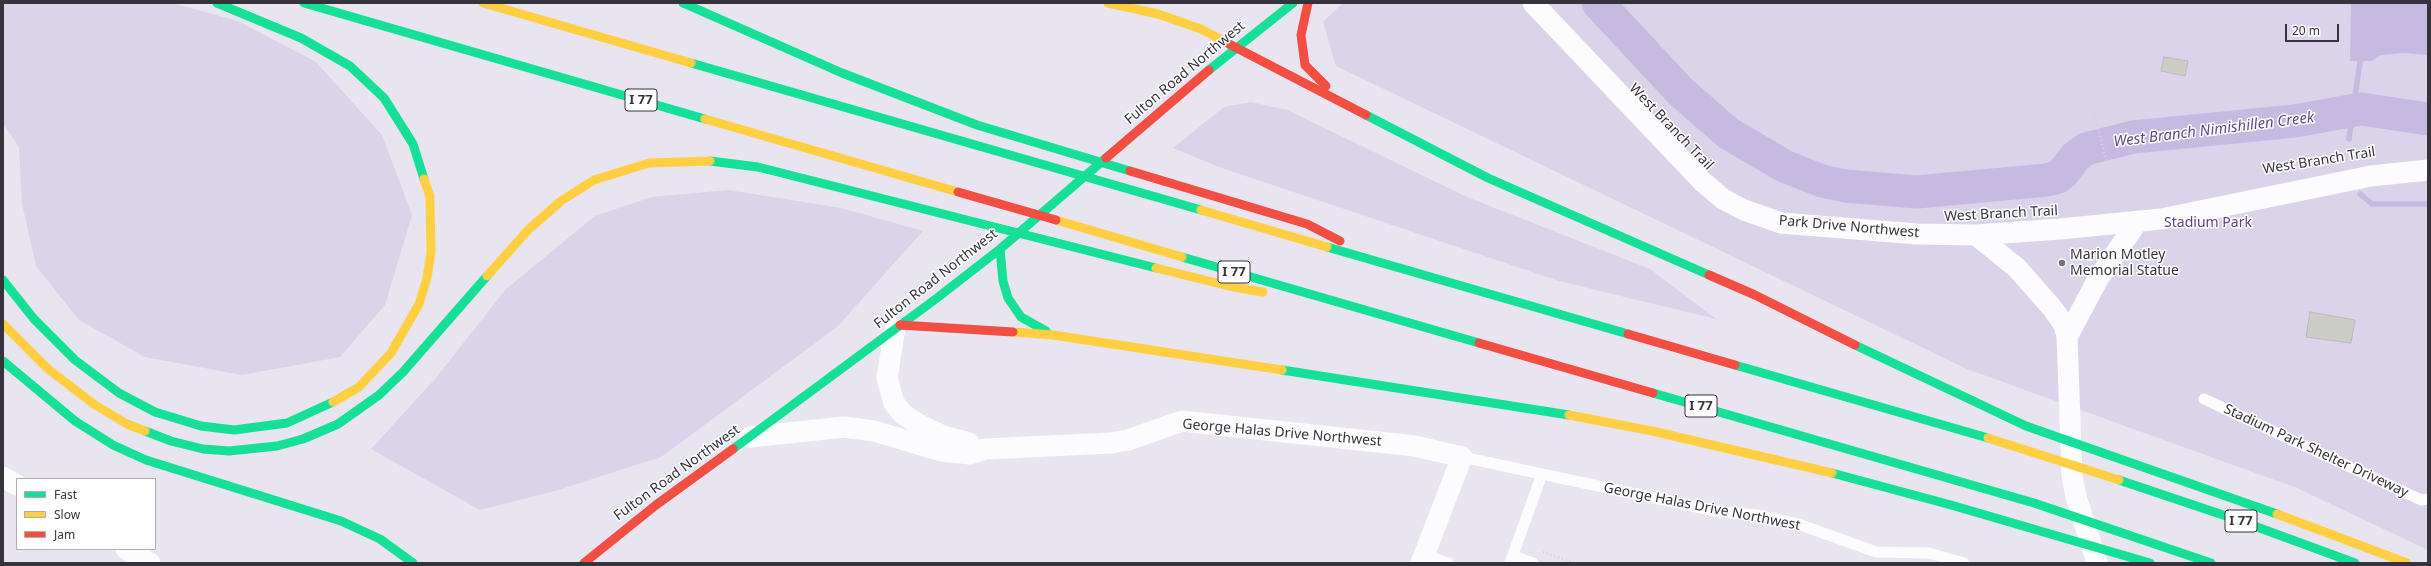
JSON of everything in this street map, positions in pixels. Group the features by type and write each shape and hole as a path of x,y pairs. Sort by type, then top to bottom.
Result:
{"main road":[{"path":"3,280 34,319 75,360 119,393 159,414 201,426 234,430 262,428 287,423 334,403 359,387 391,353 419,304 427,278 431,252 432,225 430,197 413,144 384,98 350,66 301,38 217,3"},
{"name":"I 77","path":"304,3 2034,503 2211,563"},
{"name":"I 77","path":"482,3 2026,449 2125,481 2355,563"},
{"path":"683,3 848,76 977,124 1307,224 1386,264"},
{"path":"1108,3 1158,14 1201,29 1237,46 1488,178 1755,295 1901,368 2026,426 2252,504 2407,563"},
{"name":"Fulton Road Northwest","path":"584,563 656,505 898,327 1000,248 1237,46 1293,3"},
{"path":"1308,3 1301,35 1305,65 1338,99"},
{"path":"3,324 48,369 95,405 127,424 171,441 203,449 252,450 303,439 348,417 379,395 403,372 545,214 594,180 622,170 649,163 677,160 731,163 790,174 953,217 1233,287 1366,310"},
{"path":"1000,248 1003,281 1008,298 1021,317 1053,335"},
{"path":"898,327 1053,335 1423,390 1637,428 1801,465 2042,531 2150,563"},
{"path":"3,361 40,394 75,421 113,445 146,460 340,521 380,539 413,563"}],"street":[{"name":"Park Drive Northwest","path":"1532,3 1703,182 1723,199 1756,215 1782,223 1916,234 1976,235 2137,222 2230,206 2371,176 2428,170"},
{"path":"2067,337 2098,279 2137,222"},
{"path":"1976,235 2018,268 2053,309 2064,326 2067,337 2072,476 2076,497 2097,563"},
{"name":"George Halas Drive Northwest","path":"898,327 887,378 892,398 903,414 938,434 985,449"},
{"path":"893,437 903,414"},
{"name":"George Halas Drive Northwest","path":"750,437 834,426 865,429 951,452 970,454 985,449 1111,444 1128,440 1182,421 1415,446 1462,456"},
{"path":"1422,559 1462,456"},
{"path":"3,476 16,484"},
{"path":"128,550 150,563"}],"lane":[{"name":"Stadium Park Shelter Driveway","path":"2204,399 2421,500 2428,499"},
{"name":"George Halas Drive Northwest","path":"1462,456 1720,512 1758,515 1798,524 1876,552 1929,553 1964,563"},
{"path":"1533,563 1511,559 1542,474"},
{"path":"1422,559 1448,563"}],"path":[{"path":"2094,113 2112,177 2117,202"},
{"name":"West Branch Trail","path":"2111,204 2126,196 2158,188 2396,148 2420,150"},
{"path":"2069,261 2098,244"},
{"path":"2061,256 2065,256 2069,261 2069,266 2065,269 2061,270 2056,265 2057,259 2061,256"},
{"path":"1517,543 1575,563"}],"green space":[{"path":"3,3 172,3 238,21 316,62 382,135 412,215 385,305 340,357 242,375 145,357 79,320 36,266 22,203 19,147 3,123"},
{"name":"Stadium Park","path":"1343,3 2428,3 2428,550 2297,488 1967,369 1336,66 1323,22"},
{"path":"1251,102 1287,110 1467,197 1650,269 1716,319 1559,281 1219,167 1173,148 1224,107"},
{"path":"728,190 841,208 923,231 837,327 661,457 558,490 480,510 371,449 435,379 506,289 595,216 652,197"}],"shaded area":[{"path":"2351,3 2428,3 2428,55 2404,53 2381,55 2371,61 2350,61"}],"building":[{"path":"2164,57 2188,61 2185,76 2161,71"},
{"path":"2310,312 2355,320 2351,343 2306,337"}],"waterway":[{"name":"West Branch Nimishillen Creek","path":"1598,3 1681,92 1728,133 1784,166 1822,181 1845,186 1917,192 2047,180 2058,177 2063,173 2075,157 2086,149 2133,137 2295,121 2361,109 2428,119"},
{"path":"2349,139 2360,62"},
{"path":"2360,194 2372,204 2428,204"}],"traffic: fast":[{"path":"217,3 301,38 350,66 384,98 413,144 424,179"},
{"path":"304,3 705,119"},
{"path":"683,3 842,73 977,125 1130,171"},
{"path":"1209,70 1293,3"},
{"path":"691,63 1201,210"},
{"path":"1366,115 1488,178 1709,275"},
{"path":"733,449 937,298 1000,249 1106,158"},
{"path":"710,161 758,167 1156,268"},
{"path":"1327,247 1628,334"},
{"path":"1000,249 1003,281 1008,298 1021,317 1046,331"},
{"path":"1182,257 1479,343"},
{"path":"145,431 171,441 203,449 229,451 277,446 303,439 338,424 379,395 403,372 487,276"},
{"path":"3,280 34,319 75,360 119,393 155,412 201,426 234,430 287,423 333,402"},
{"path":"1855,345 2026,426 2277,514"},
{"path":"3,361 75,421 113,445 146,460 341,521 380,539 413,563"},
{"path":"1735,365 1988,438"},
{"path":"1282,370 1569,415"},
{"path":"1653,393 2034,503 2211,563"},
{"path":"1832,473 1951,505 2150,563"},
{"path":"2119,480 2238,520 2355,563"}],"traffic: slow":[{"path":"483,3 691,63"},
{"path":"1108,3 1158,14 1201,29 1229,44"},
{"path":"705,119 958,192"},
{"path":"487,276 529,229 561,201 594,180 649,163 710,161"},
{"path":"333,402 359,387 391,353 419,304 427,278 431,252 430,197 424,179"},
{"path":"1201,210 1327,247"},
{"path":"1056,220 1182,257"},
{"path":"1156,268 1233,287 1263,292"},
{"path":"3,324 48,369 95,405 127,424 145,431"},
{"path":"1013,332 1053,335 1282,370"},
{"path":"1569,415 1652,431 1832,473"},
{"path":"1988,438 2119,480"},
{"path":"2277,514 2407,563"}],"traffic: jam":[{"path":"1308,3 1301,35 1305,65 1326,86"},
{"path":"1229,44 1366,115"},
{"path":"1106,158 1209,70"},
{"path":"1130,171 1307,224 1340,241"},
{"path":"958,192 1056,220"},
{"path":"1709,275 1755,295 1855,345"},
{"path":"900,325 1013,332"},
{"path":"1628,334 1735,365"},
{"path":"1479,343 1653,393"},
{"path":"584,563 656,505 733,449"}],"place":[{"name":"Marion Motley Memorial Statue","path":"2062,263"}]}
